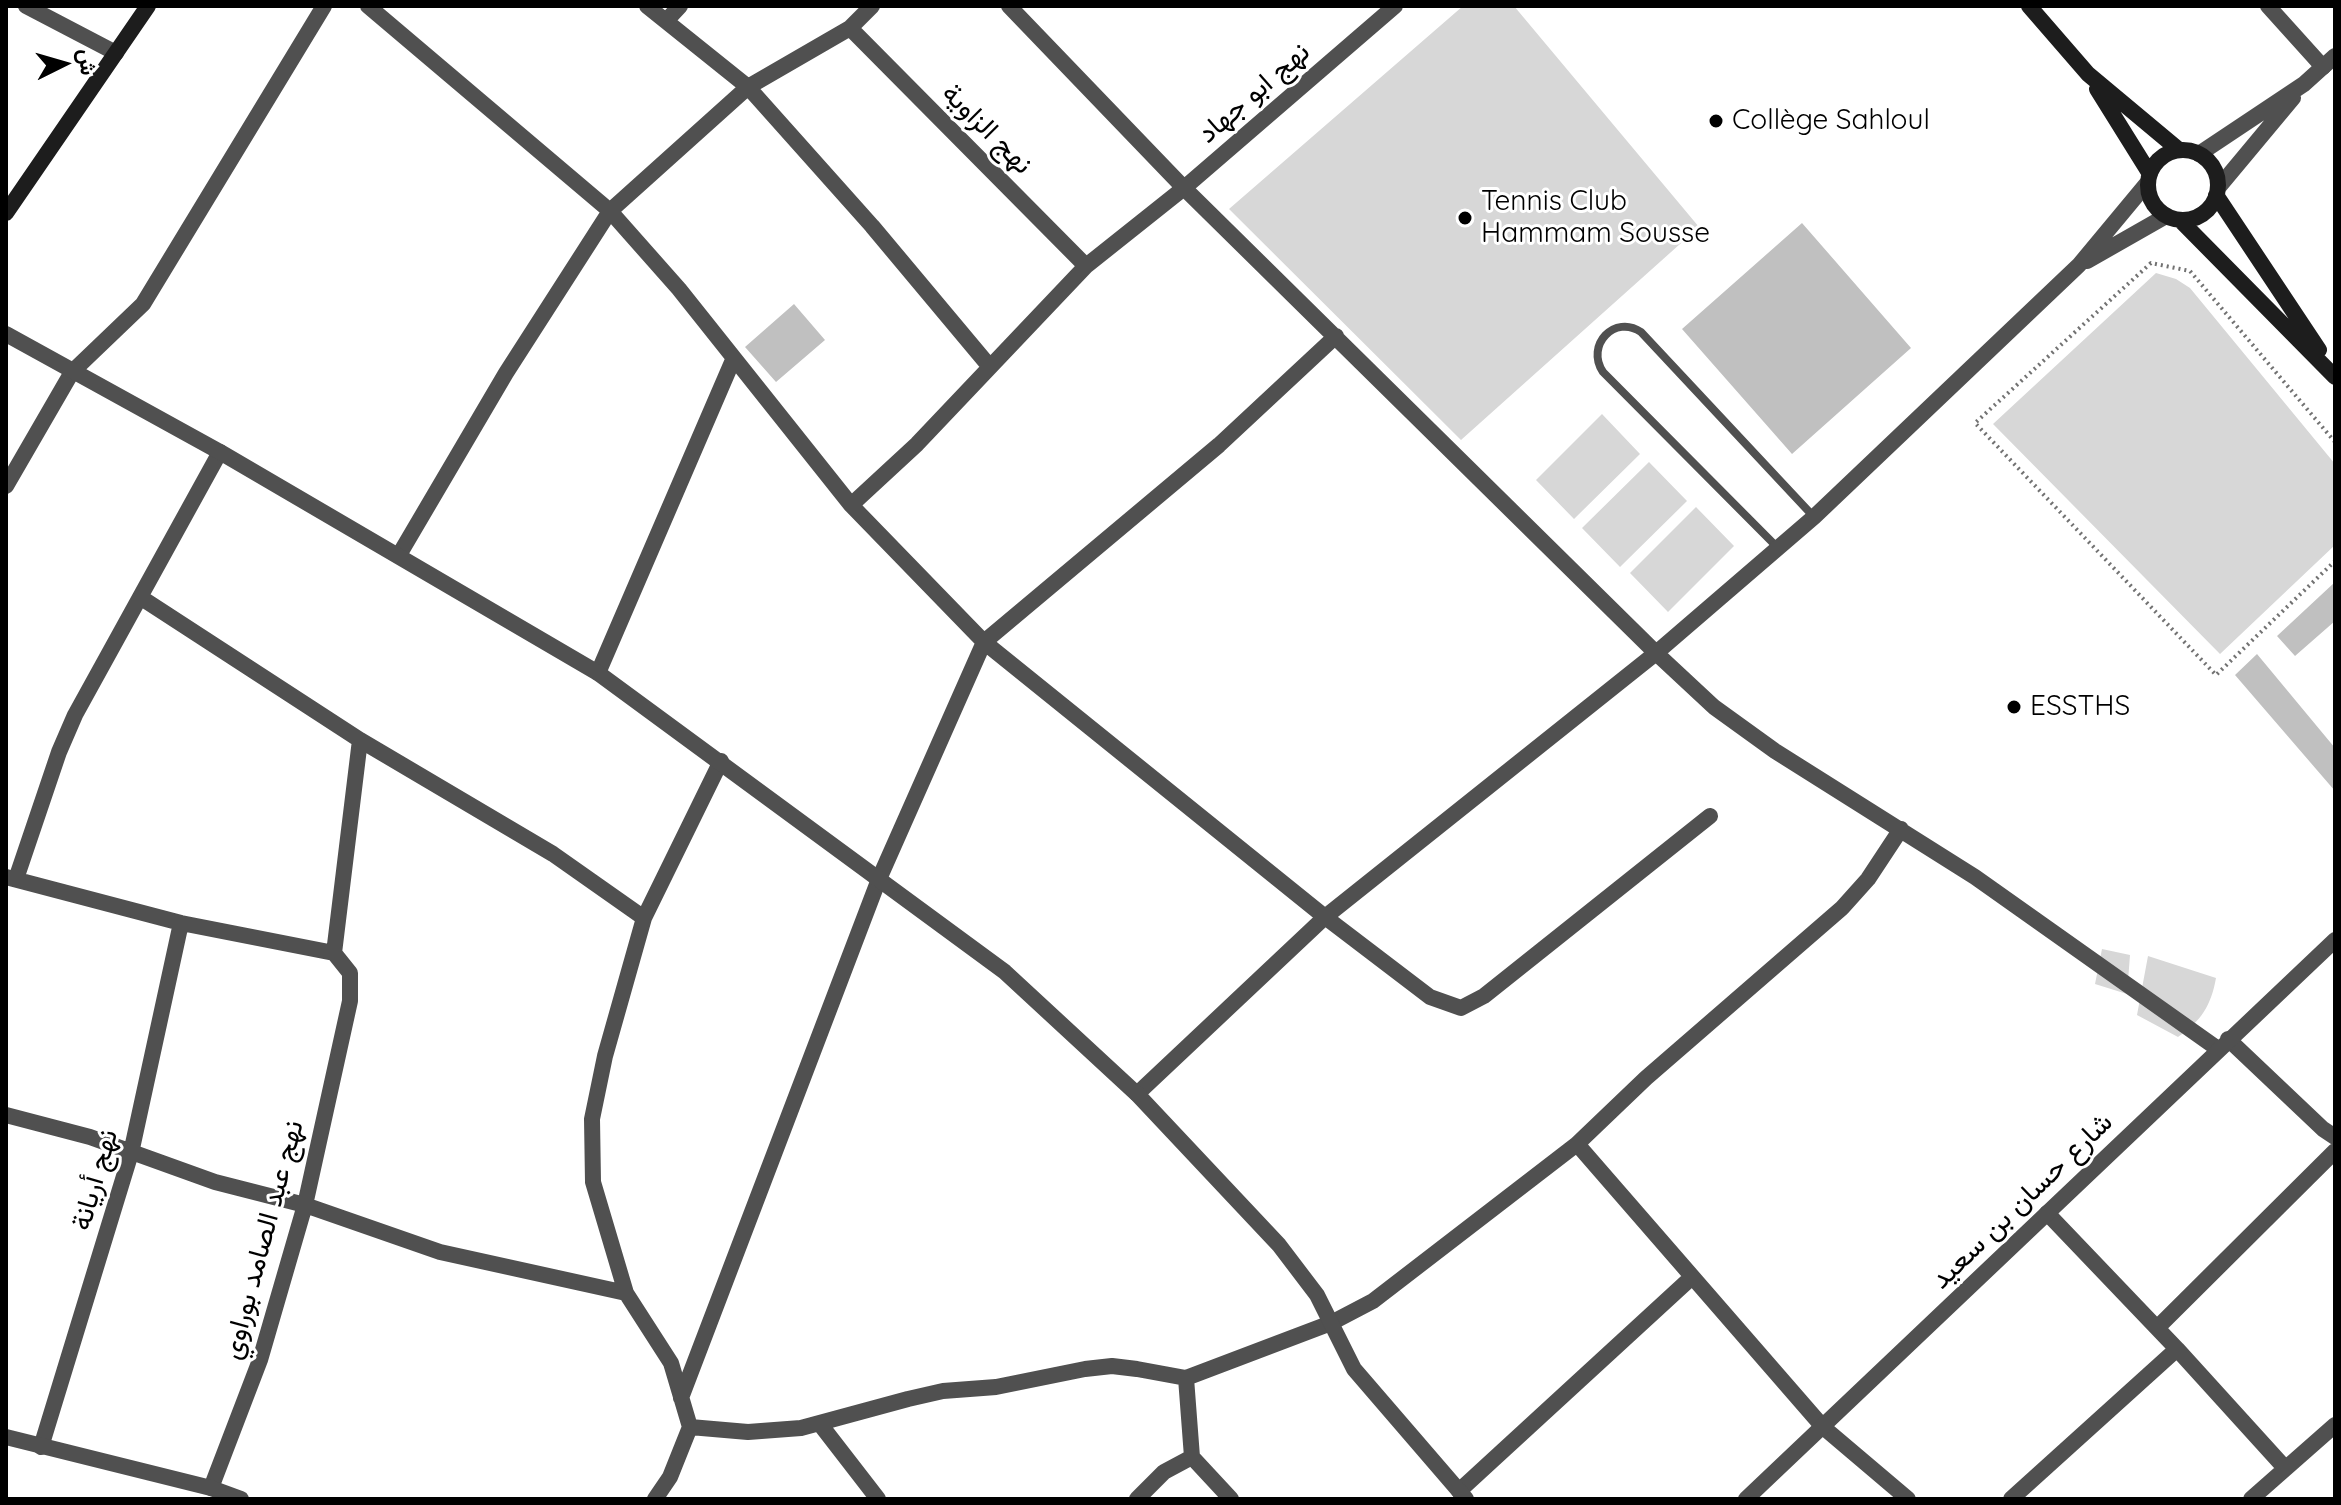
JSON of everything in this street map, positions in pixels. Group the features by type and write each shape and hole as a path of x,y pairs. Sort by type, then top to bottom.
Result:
{"main road":[{"path":"7,211 148,6"},
{"path":"2029,6 2088,74 2179,150 2199,154 2214,169 2217,192 2335,376"},
{"path":"2088,74 2149,178 2152,201 2335,376"},
{"path":"2149,178 2161,158 2179,150"},
{"path":"2173,218 2193,218 2205,212 2217,192"}],"street":[{"path":"26,6 116,53"},
{"path":"6,486 72,372 143,304 324,6"},
{"path":"368,6 610,211 679,289 851,505 984,642 1325,917 1430,997 1461,1008 1484,996 1710,816"},
{"path":"647,6 748,87 872,226 990,367"},
{"path":"666,21 680,6"},
{"path":"399,555 506,373 610,211 748,87 850,28 872,6"},
{"path":"1009,6 1184,188 1656,653 1726,716 1775,751 1975,877 2223,1044 2335,1137"},
{"name":"نهج ابو جهاد","path":"851,505 917,444 1086,266 1184,188 1395,6"},
{"path":"2199,154 2304,84 2329,62 2268,6"},
{"name":"نهج الزاوية","path":"850,28 1086,266"},
{"path":"2217,192 2304,84"},
{"path":"1137,1094 1325,917 1678,636 1814,517 2079,265 2149,178"},
{"path":"2079,265 2173,218"},
{"path":"6,334 220,452 598,673 1005,972 1137,1094 1279,1245 1317,1295 1354,1369 1463,1495 1692,1277"},
{"path":"681,1398 879,879 984,642 1209,454 1336,336"},
{"path":"598,673 733,360"},
{"path":"220,452 75,715 11,878 181,923 334,953 360,740"},
{"path":"140,597 360,740 553,854 644,918"},
{"path":"655,1499 670,1477 690,1427 671,1363 626,1293 593,1182 592,1119 605,1056 644,918 721,761"},
{"path":"690,1427 776,1431 820,1424 943,1391 996,1387 1112,1366 1186,1378 1331,1323 1373,1301 1577,1144 1646,1078 1842,908 1868,879 1901,829"},
{"name":"نهج أريانة","path":"41,1447 131,1153 181,923"},
{"name":"شارع حسان بن سعيد","path":"1746,1499 2335,940"},
{"name":"نهج عبد الصامد بوراوي","path":"211,1488 260,1360 305,1205 350,1001 350,973 334,953"},
{"path":"6,1115 90,1137 215,1182 305,1205 440,1252 626,1293"},
{"path":"1577,1144 1823,1427 1908,1499"},
{"path":"2157,1328 2335,1151"},
{"path":"2047,1213 2285,1468"},
{"path":"2011,1499 2177,1349"},
{"path":"1186,1378 1192,1457 1231,1499"},
{"path":"820,1424 878,1499"},
{"path":"2251,1499 2335,1425"},
{"path":"6,1437 211,1488 238,1498"},
{"path":"1137,1499 1164,1472 1192,1457"}],"lane":[{"path":"1777,547 1603,372 1596,361 1597,348 1607,335 1625,326 1633,326 1641,332 1814,517"}],"path":[{"path":"2335,442 2190,271 2151,263 1975,423 2216,675 2335,561"}],"shaded area":[{"name":"Tennis Club Hammam Sousse","path":"1463,6 1514,6 1699,227 1461,440 1229,209"},
{"path":"2156,273 2176,279 2190,288 2335,464 2335,545 2220,654 1993,424"},
{"path":"1602,414 1640,454 1574,519 1536,480"},
{"path":"1649,462 1687,501 1620,567 1582,528"},
{"path":"1696,507 1734,546 1668,612 1630,573"},
{"path":"2102,949 2130,955 2127,994 2095,984"},
{"path":"2148,956 2216,978 2204,1012 2178,1037 2137,1015"}],"building":[{"path":"1802,223 1911,348 1792,454 1682,329"},
{"path":"794,304 825,340 776,382 745,347"},
{"path":"2335,582 2335,621 2295,656 2277,636"},
{"path":"2257,654 2335,748 2335,791 2235,675"}],"place":[{"name":"Collège Sahloul","path":"1716,121"},
{"name":"Tennis Club Hammam Sousse","path":"1465,218"},
{"name":"ESSTHS","path":"2014,707"}]}
